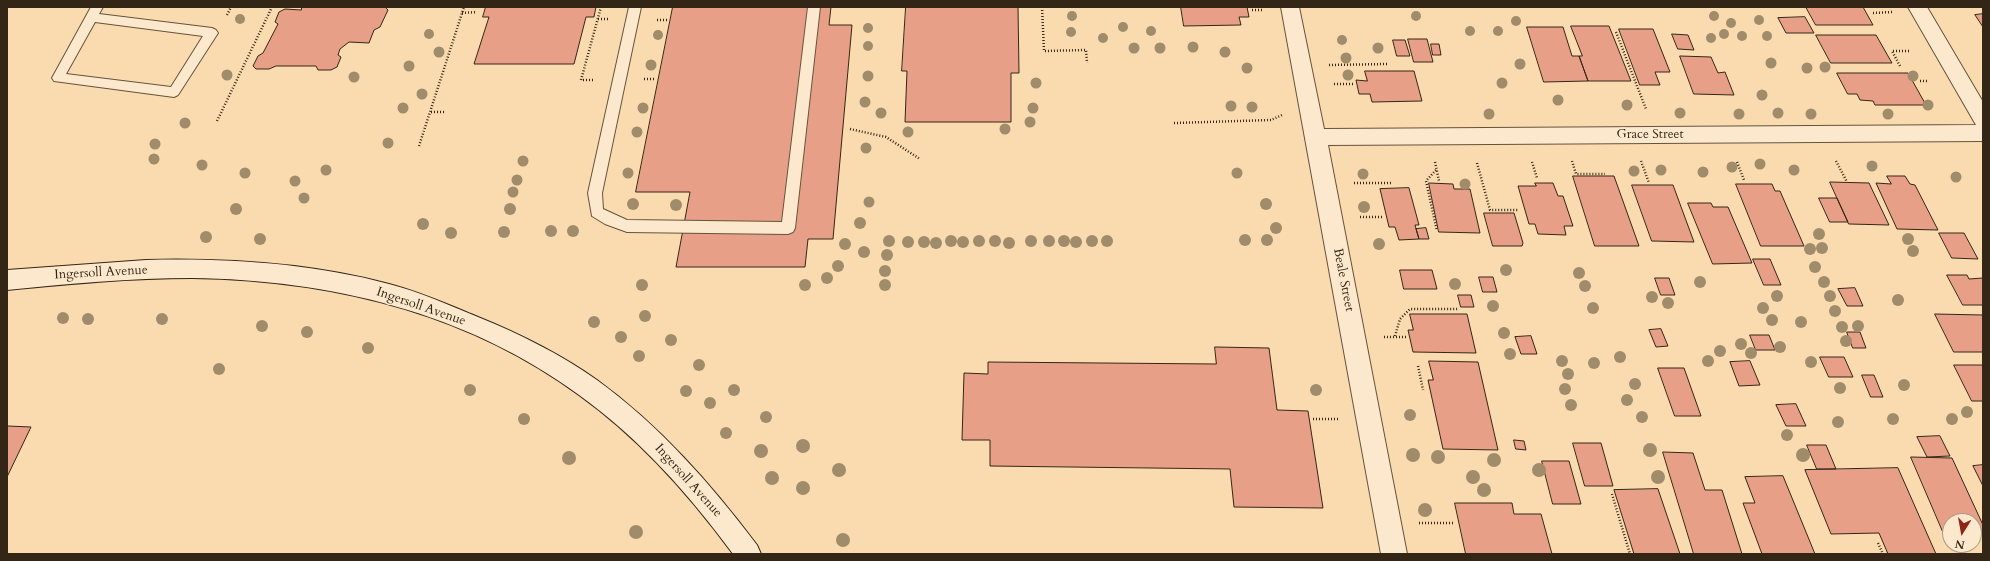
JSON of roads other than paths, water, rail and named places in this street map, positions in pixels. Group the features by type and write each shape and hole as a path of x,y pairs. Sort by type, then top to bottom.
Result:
{"street":[{"name":"Beale Street","path":"1290,7 1316,137 1394,554"},
{"path":"1916,7 1983,120"},
{"name":"Grace Street","path":"1316,137 1983,132"},
{"name":"Ingersoll Avenue","path":"7,280 190,269 233,271 318,279 366,288 414,301 451,315 545,359 602,397 648,437 693,482 748,554"}],"lane":[{"path":"635,7 595,193 597,212 610,220 627,226 788,228 814,7"},
{"path":"94,12 212,32 174,92 58,78 94,12"}]}
